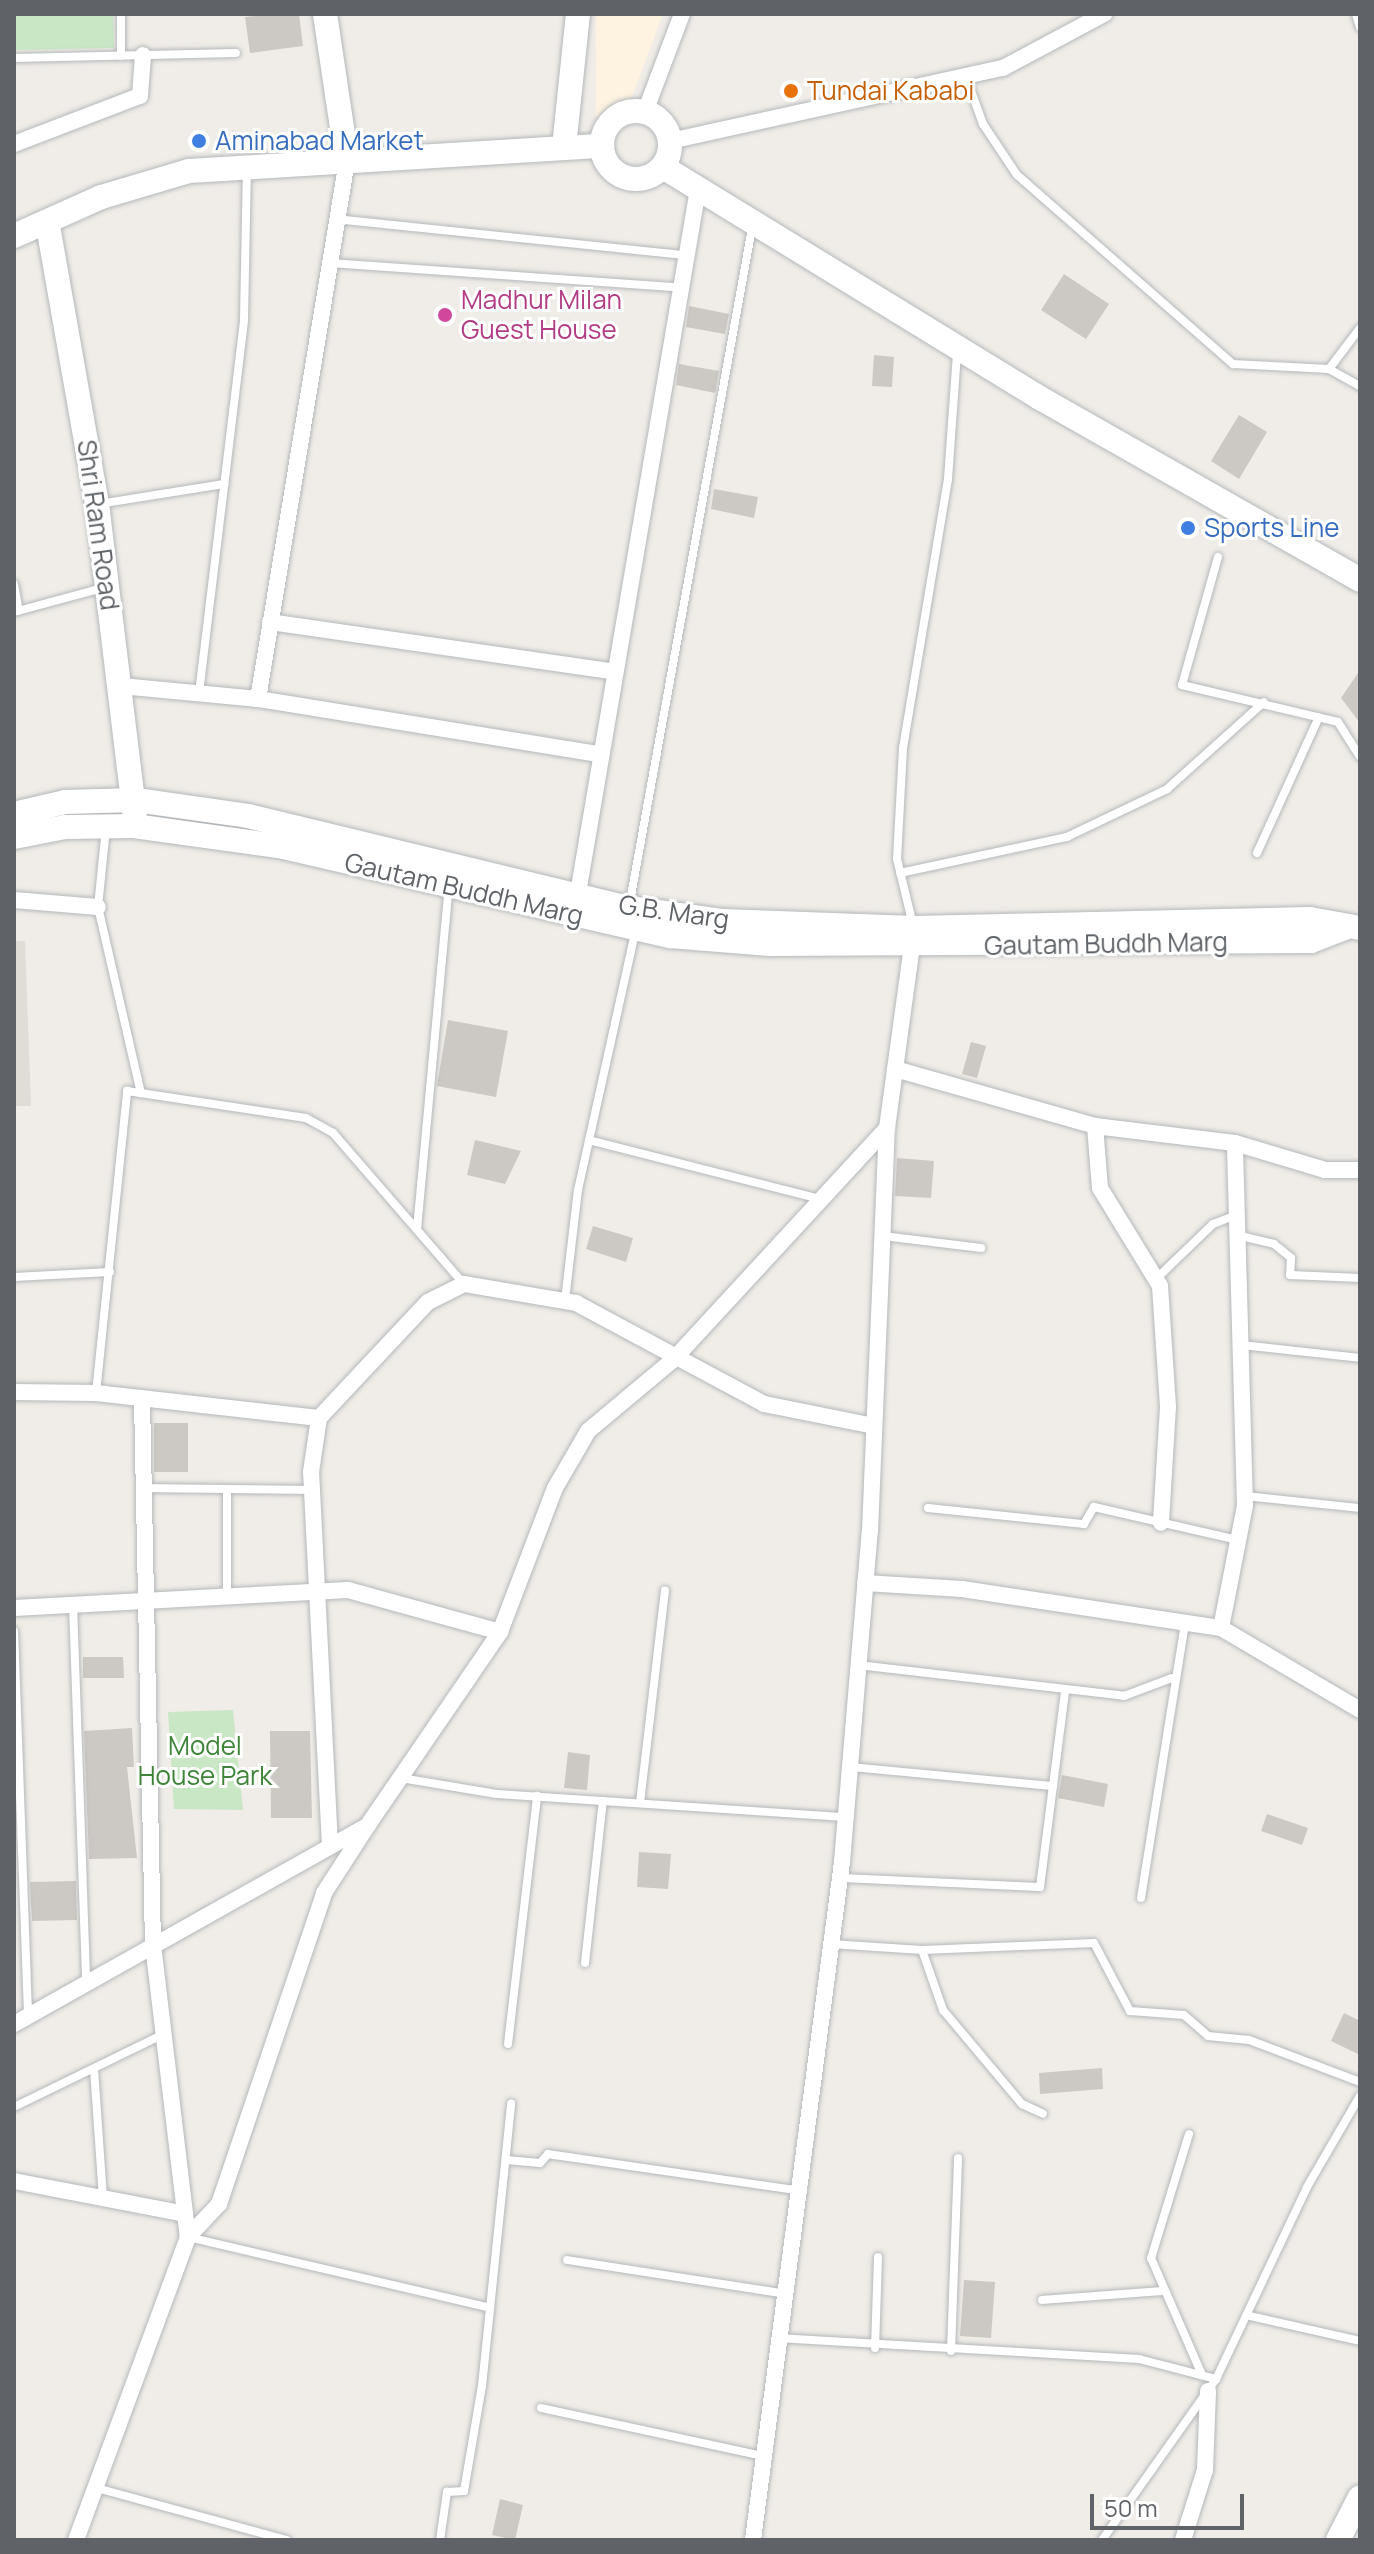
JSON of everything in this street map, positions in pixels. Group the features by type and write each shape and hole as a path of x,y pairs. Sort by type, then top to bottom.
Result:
{"street":[{"path":"258,699 347,161 325,14"},
{"path":"564,147 578,14"},
{"path":"645,112 682,14"},
{"path":"670,141 1003,68 1095,16"},
{"path":"14,144 140,96 143,55"},
{"path":"645,112 658,118 670,141 663,167 643,179 620,175 602,146 617,117 645,112"},
{"path":"14,236 48,226 101,197 189,171 247,164 602,146"},
{"path":"663,167 754,218 958,348 1360,580"},
{"path":"576,905 611,671 676,287 698,189"},
{"name":"Shri Ram Road","path":"48,226 97,504 136,800 134,826"},
{"path":"270,622 611,671"},
{"path":"121,686 258,699 599,754"},
{"name":"G.B. Marg","path":"14,814 65,802 136,800 248,816 633,918 723,921 913,937 1310,919 1352,928"},
{"name":"Gautam Buddh Marg","path":"14,837 134,826 279,846 449,886 576,905"},
{"path":"14,900 98,907"},
{"path":"753,2540 781,2293 839,1878 865,1583 887,1128 913,937"},
{"path":"895,1069 1095,1126 1235,1143 1325,1170 1360,1170"},
{"path":"1095,1126 1100,1188 1156,1280 1168,1407 1161,1523"},
{"path":"76,2540 92,2487 188,2237 219,2204 324,1893 500,1632 555,1488 588,1431 673,1360 887,1128"},
{"path":"1221,1628 1245,1496 1234,1216 1235,1143"},
{"path":"330,1846 312,1490 319,1418 382,1343 428,1302 464,1284 565,1301 673,1360 764,1404 874,1426"},
{"path":"14,1392 96,1393 319,1418"},
{"path":"142,1398 153,1945 188,2237"},
{"path":"865,1583 962,1589 1221,1628 1359,1709"},
{"path":"14,1608 348,1590 500,1632"},
{"path":"21,2020 368,1825"},
{"path":"14,2181 185,2214"},
{"path":"1183,2540 1205,2470 1209,2382"},
{"path":"1338,2540 1360,2497"}],"lane":[{"path":"121,14 121,56"},
{"path":"1356,14 1360,27"},
{"path":"14,58 236,53"},
{"path":"966,77 983,124 1017,175 1233,364 1329,369 1360,386"},
{"path":"199,694 244,320 247,164"},
{"path":"565,1301 589,1140 633,918 754,218"},
{"path":"336,220 682,255"},
{"path":"330,263 676,287"},
{"path":"1329,369 1360,328"},
{"path":"913,937 900,873 903,748 948,479 958,348"},
{"path":"97,504 224,484"},
{"path":"1218,557 1182,685 1338,722 1360,757"},
{"path":"14,584 16,611 107,587"},
{"path":"900,873 1067,837 1167,789 1264,702"},
{"path":"1257,853 1319,717"},
{"path":"106,827 98,907 141,1093"},
{"path":"417,1229 449,886"},
{"path":"96,1393 127,1091 306,1118 333,1133 464,1284"},
{"path":"589,1140 821,1199"},
{"path":"1156,1280 1213,1224 1234,1216"},
{"path":"1235,1235 1274,1244 1291,1258 1290,1275 1360,1278"},
{"path":"882,1236 981,1248"},
{"path":"14,1277 110,1272"},
{"path":"1241,1345 1360,1358"},
{"path":"143,1488 312,1490"},
{"path":"227,1489 227,1597"},
{"path":"1245,1496 1360,1508"},
{"path":"928,1508 1084,1524 1094,1507 1238,1540"},
{"path":"640,1803 665,1590"},
{"path":"73,1604 86,1983"},
{"path":"1141,1898 1172,1678 1185,1623"},
{"path":"14,1631 21,2020"},
{"path":"858,1665 1065,1693 1124,1696 1172,1678"},
{"path":"839,1878 1040,1887 1065,1693"},
{"path":"850,1767 1053,1786"},
{"path":"400,1778 537,1796 845,1817"},
{"path":"508,2044 537,1796"},
{"path":"585,1963 603,1801"},
{"path":"830,1944 922,1950 1094,1943 1130,2011 1184,2015 1208,2036 1249,2040 1360,2082"},
{"path":"922,1950 943,2010 1022,2104 1043,2114"},
{"path":"14,2107 164,2034"},
{"path":"94,2069 103,2199"},
{"path":"1102,2540 1250,2316 1307,2187 1360,2096"},
{"path":"440,2540 447,2492 464,2491 490,2308 511,2103"},
{"path":"1189,2134 1151,2258 1162,2291 1209,2382"},
{"path":"506,2160 540,2163 548,2154 795,2190"},
{"path":"951,2351 958,2158"},
{"path":"188,2237 490,2308"},
{"path":"875,2348 878,2257"},
{"path":"567,2260 781,2293"},
{"path":"1042,2300 1162,2291"},
{"path":"1250,2316 1360,2341"},
{"path":"777,2338 875,2348 1139,2359 1209,2382"},
{"path":"541,2408 763,2456"},
{"path":"92,2487 287,2540"}],"shaded area":[{"path":"596,14 663,14 632,97 596,117"},
{"path":"14,941 25,941 31,1106 14,1106"}],"green space":[{"path":"14,14 113,14 114,48 14,50"},
{"name":"Model House Park","path":"233,1710 243,1810 174,1809 168,1712"}],"building":[{"path":"299,14 303,46 250,53 245,17"},
{"path":"1064,274 1109,304 1086,339 1041,310"},
{"path":"689,306 729,314 725,334 686,327"},
{"path":"874,355 894,357 892,387 872,386"},
{"path":"679,364 719,371 715,393 676,385"},
{"path":"1239,415 1267,432 1239,479 1211,461"},
{"path":"714,489 758,497 754,518 711,509"},
{"path":"1360,670 1360,723 1341,698"},
{"path":"448,1020 508,1031 496,1097 437,1086"},
{"path":"971,1042 986,1046 977,1078 962,1074"},
{"path":"475,1140 521,1151 505,1184 467,1175"},
{"path":"897,1158 934,1161 931,1198 895,1196"},
{"path":"593,1226 633,1238 626,1262 586,1249"},
{"path":"154,1423 188,1423 188,1472 154,1472"},
{"path":"83,1657 123,1657 124,1678 83,1678"},
{"path":"132,1728 134,1767 127,1767 137,1858 89,1859 84,1731"},
{"path":"270,1731 310,1731 312,1818 271,1818"},
{"path":"568,1752 590,1755 587,1790 564,1788"},
{"path":"1062,1775 1108,1784 1104,1807 1058,1798"},
{"path":"1267,1814 1308,1828 1302,1845 1261,1831"},
{"path":"639,1852 671,1854 668,1889 637,1887"},
{"path":"76,1881 77,1920 32,1921 30,1882"},
{"path":"1344,2013 1360,2021 1360,2055 1331,2041"},
{"path":"1102,2068 1103,2089 1040,2094 1039,2073"},
{"path":"964,2280 995,2282 991,2338 960,2336"},
{"path":"500,2499 523,2505 515,2540 492,2535"}],"place":[{"name":"Tundai Kababi","path":"791,91"},
{"name":"Aminabad Market","path":"199,141"},
{"name":"Madhur Milan Guest House","path":"445,315"},
{"name":"Sports Line","path":"1188,528"}]}
